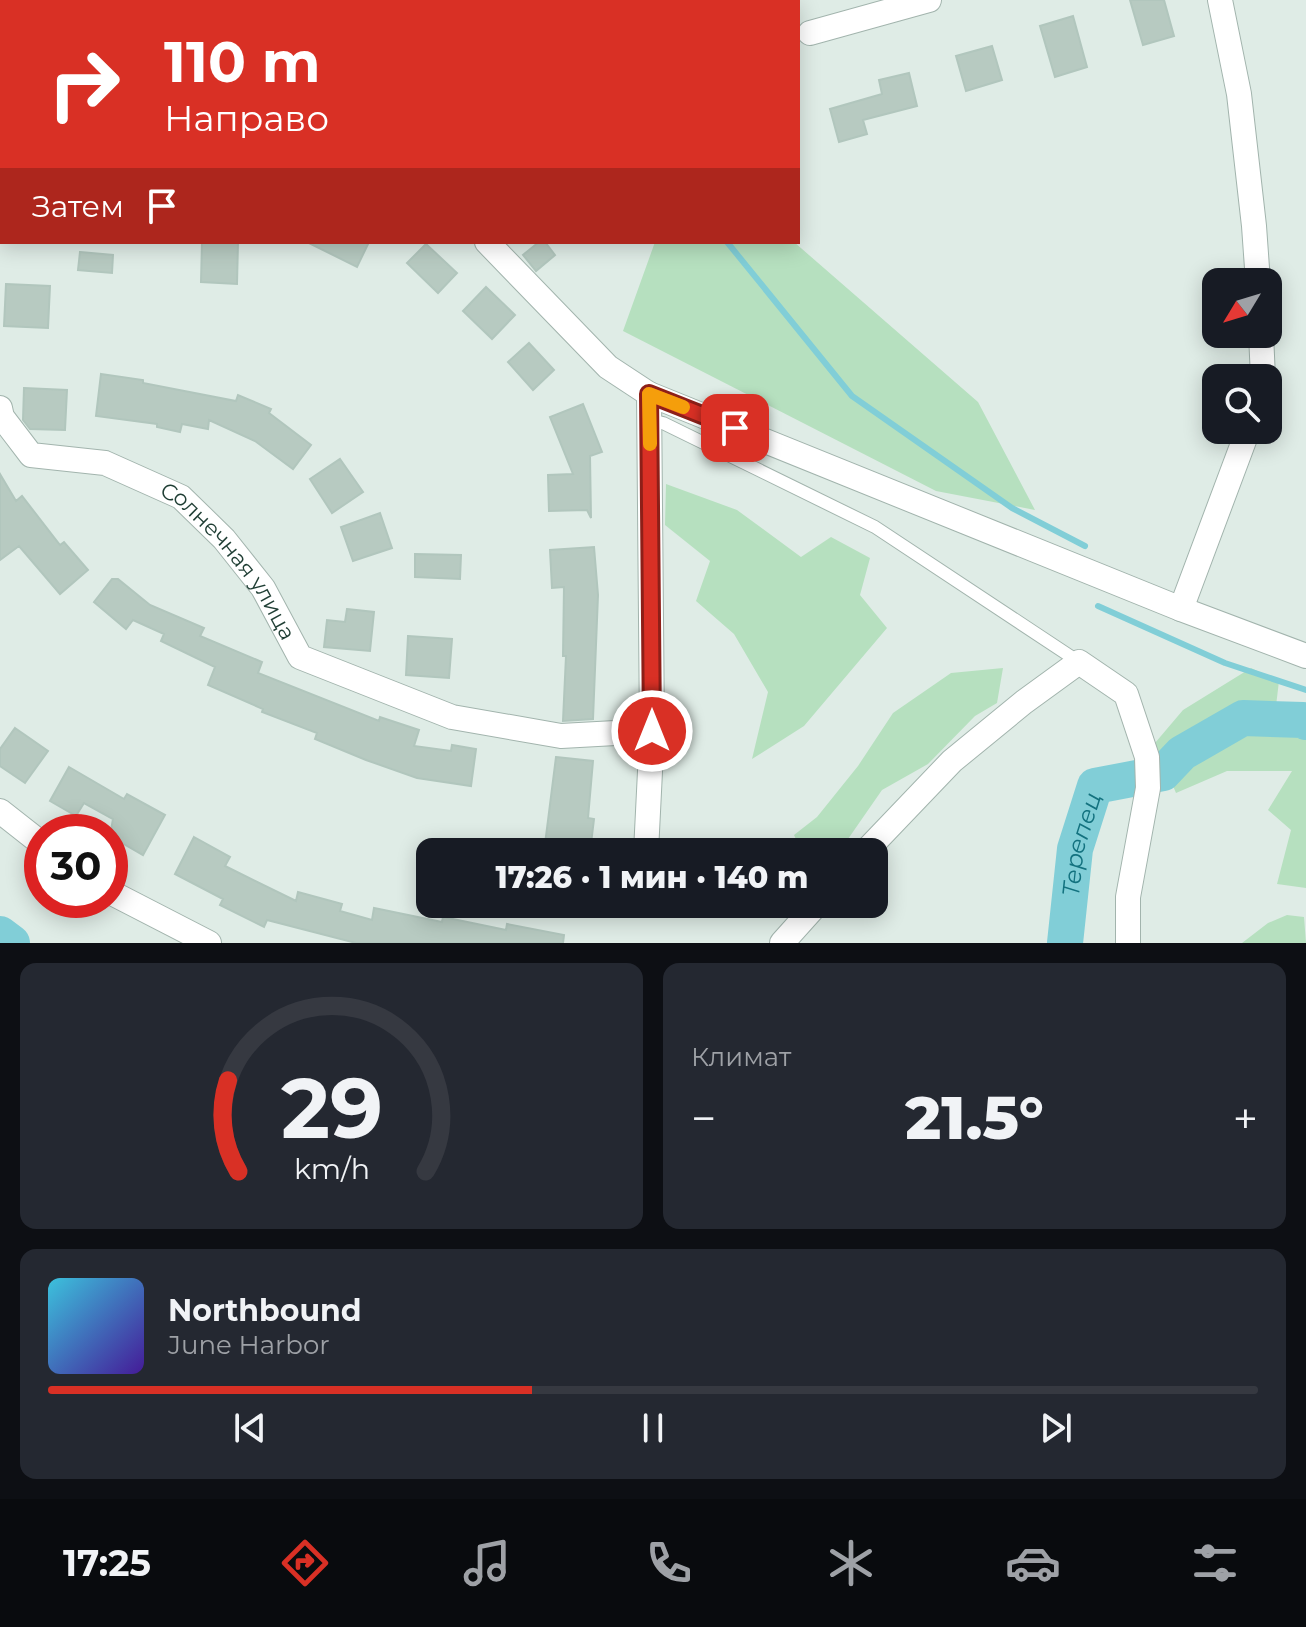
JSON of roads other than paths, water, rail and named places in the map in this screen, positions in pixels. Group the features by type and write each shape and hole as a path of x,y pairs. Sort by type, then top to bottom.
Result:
{"street":[{"path":"810,33 929,0"},
{"path":"1220,0 1239,94 1257,268"},
{"path":"489,244 608,367 649,394 1181,609 1306,656"},
{"path":"647,838 652,731 649,394"},
{"name":"Солнечная улица","path":"0,408 2,417 31,455 105,463 181,497 224,539 263,588 300,657 452,717 561,736 652,731"},
{"path":"1181,609 1243,444"},
{"path":"878,838 952,761 1079,662 1126,694 1147,757 1148,788 1128,897 1128,943"},
{"path":"0,811 24,830"},
{"path":"128,901 209,943"},
{"path":"782,943 804,918"}],"lane":[{"path":"650,420 663,423 875,527 1079,662"}],"waterway":[{"path":"729,244 852,396 1012,508 1085,546"},
{"path":"1098,606 1225,663 1306,690"},
{"name":"Терепец","path":"1065,943 1075,849 1095,786 1163,773 1182,753 1243,718 1306,722"},
{"name":"Терепец","path":"0,934 12,943"}]}
